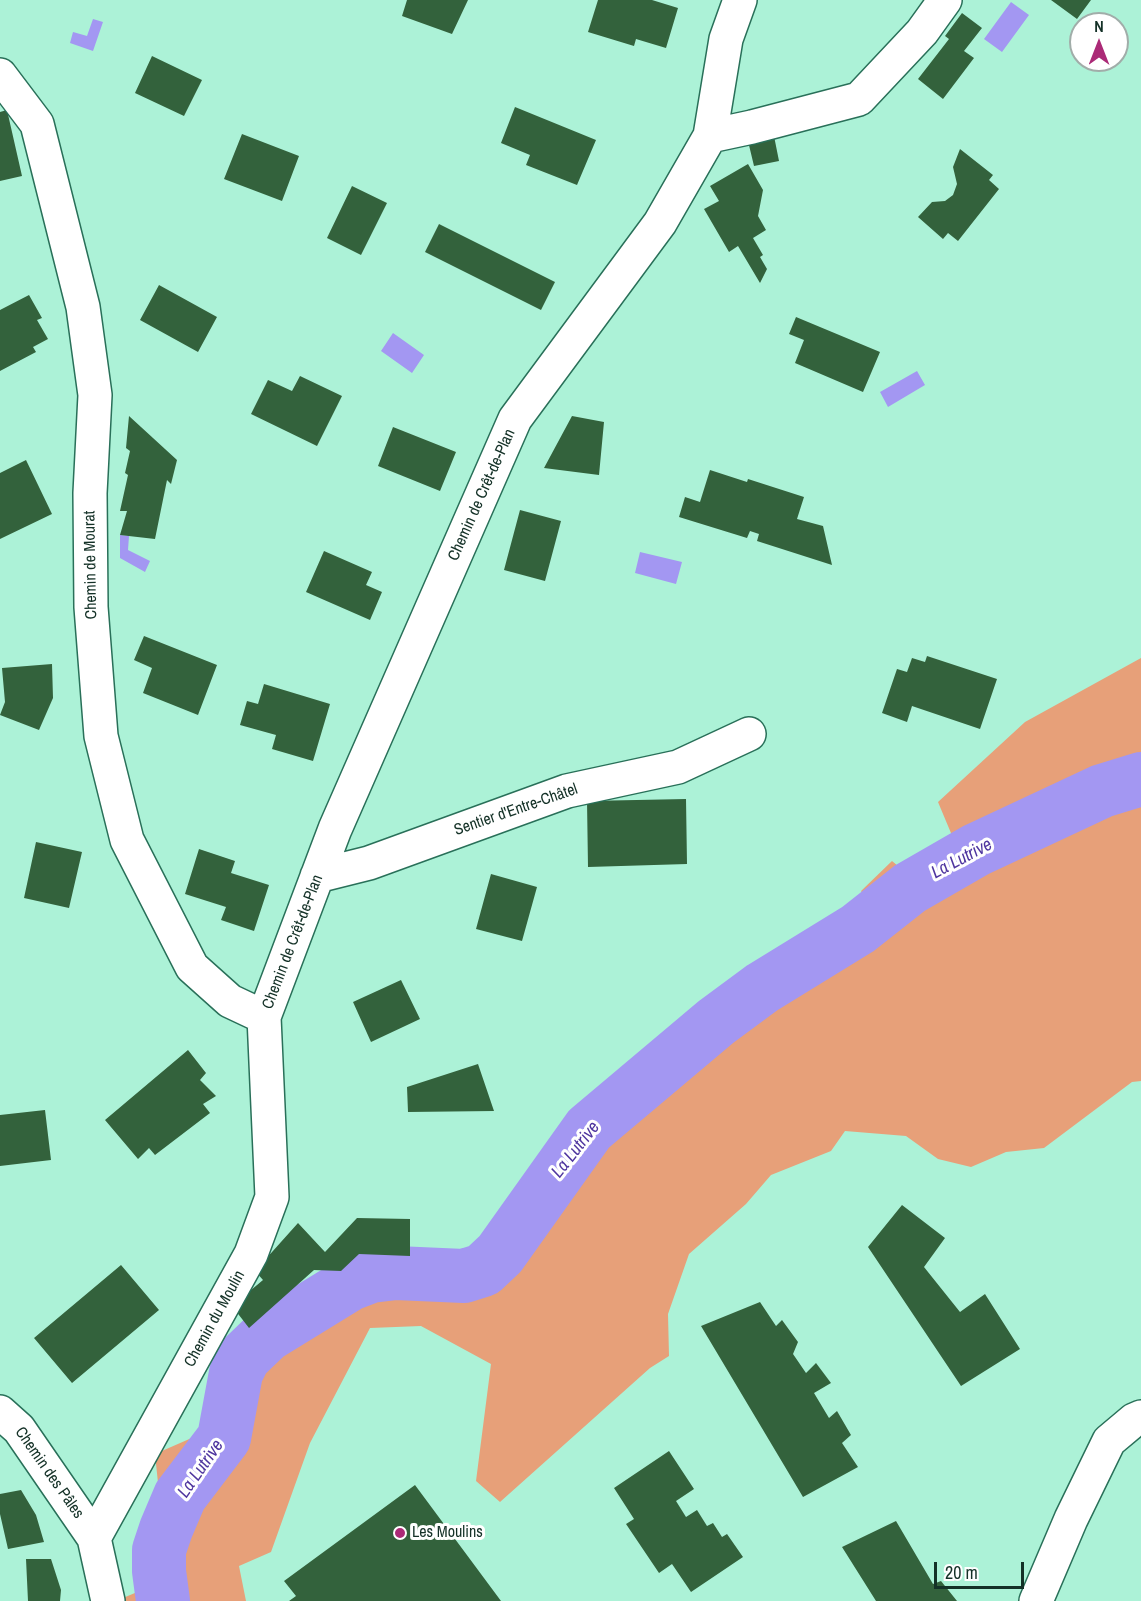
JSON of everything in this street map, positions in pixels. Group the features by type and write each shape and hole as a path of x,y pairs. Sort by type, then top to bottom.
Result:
{"street":[{"name":"Chemin de Crêt-de-Plan","path":"264,1017 335,829 515,419 660,223 710,136 726,39 740,0"},
{"path":"710,136 859,99 922,32 945,0"},
{"name":"Chemin de Mourat","path":"0,75 38,124 83,307 95,395 90,493 91,607 100,736 127,840 192,967 230,1001 264,1017"},
{"name":"Sentier d'Entre-Châtel","path":"318,876 369,863 567,790 678,767 749,734"},
{"name":"Chemin du Moulin","path":"94,1538 251,1254 272,1197 264,1017"},
{"name":"Chemin des Pâles","path":"0,1412 19,1429 94,1538"},
{"path":"1036,1601 1071,1519 1109,1441 1141,1417"},
{"path":"94,1538 108,1601"}],"shaded area":[{"path":"1011,2 1029,15 1002,52 984,39"},
{"path":"93,19 103,22 93,51 70,43 73,32 87,36"},
{"path":"393,333 424,355 412,373 381,351"},
{"path":"917,371 925,385 888,407 880,392"},
{"path":"120,535 129,536 128,550 150,561 145,572 120,558"},
{"path":"640,552 682,562 676,584 635,573"},
{"path":"1141,658 1141,1081 1132,1082 1044,1148 1006,1152 971,1167 938,1159 906,1136 845,1131 831,1151 771,1175 746,1204 689,1254 668,1314 669,1356 650,1368 500,1502 476,1481 491,1364 421,1326 370,1328 310,1443 271,1552 239,1566 246,1601 124,1601 123,1598 168,1579 155,1454 219,1426 228,1346 335,1279 478,1269 741,1008 817,966 881,925 861,891 892,861 923,887 961,857 938,802 1025,722"}],"building":[{"path":"407,0 468,0 452,34 402,16"},
{"path":"598,0 652,0 678,8 666,48 636,39 634,46 588,32"},
{"path":"1051,0 1091,0 1082,12 1069,13"},
{"path":"962,13 982,28 964,51 974,58 943,99 918,79 949,39 945,36"},
{"path":"152,56 202,80 184,116 135,93"},
{"path":"515,107 596,140 577,185 526,165 530,155 501,143"},
{"path":"7,110 22,176 0,181 0,112"},
{"path":"242,134 299,156 282,201 224,179"},
{"path":"774,136 779,161 754,166 748,141"},
{"path":"960,149 993,175 989,180 999,189 958,241 948,233 943,239 918,217 932,202 945,201 953,195 957,184 953,167"},
{"path":"748,164 763,190 758,216 766,230 753,238 763,255 760,257 767,269 760,283 738,246 729,252 704,209 719,201 710,186"},
{"path":"352,186 387,203 361,255 327,238"},
{"path":"439,224 555,282 541,310 425,252"},
{"path":"159,285 217,317 198,352 140,320"},
{"path":"29,295 42,318 37,320 48,339 33,347 36,352 0,371 0,310"},
{"path":"796,317 880,352 863,392 795,363 804,340 789,334"},
{"path":"300,376 342,396 317,446 251,414 268,380 292,391"},
{"path":"129,416 177,460 171,484 167,480 155,539 120,535 127,511 120,511 128,475 125,473 130,451 126,448"},
{"path":"572,416 604,422 599,475 544,468"},
{"path":"393,427 456,452 440,491 378,466"},
{"path":"26,460 52,514 0,539 0,473"},
{"path":"710,470 747,482 748,479 804,497 797,519 823,526 832,565 757,541 759,534 750,531 747,538 679,517 685,497 700,502"},
{"path":"520,510 561,521 545,581 504,570"},
{"path":"324,551 372,572 366,585 382,592 370,620 306,592"},
{"path":"144,636 217,665 198,715 143,693 152,668 134,660"},
{"path":"927,656 997,679 980,729 912,706 907,722 882,713 897,669 907,672 912,658 925,662"},
{"path":"52,664 53,698 39,730 0,715 5,702 2,668"},
{"path":"264,684 330,704 313,761 272,749 276,735 240,725 247,701 258,704"},
{"path":"686,799 687,864 588,867 587,801"},
{"path":"36,842 82,852 69,908 24,898"},
{"path":"199,849 235,861 231,873 269,885 254,931 221,920 226,907 185,894"},
{"path":"491,874 537,887 522,941 476,929"},
{"path":"401,980 420,1019 371,1042 353,1002"},
{"path":"188,1050 206,1073 200,1080 216,1096 203,1104 210,1113 155,1155 149,1148 138,1159 105,1120"},
{"path":"478,1064 494,1111 408,1112 407,1087"},
{"path":"45,1110 51,1160 0,1166 0,1115"},
{"path":"902,1205 945,1238 924,1267 960,1312 985,1294 1020,1349 961,1386 868,1247"},
{"path":"357,1218 410,1219 410,1256 359,1254 341,1271 314,1270 249,1328 232,1306 263,1280 255,1271 298,1223 325,1252"},
{"path":"121,1265 159,1310 72,1383 34,1338"},
{"path":"760,1302 776,1326 782,1320 798,1342 793,1354 806,1373 816,1363 831,1383 814,1393 829,1418 837,1411 851,1435 842,1443 858,1467 803,1497 701,1326"},
{"path":"669,1451 694,1489 676,1501 686,1517 697,1510 707,1526 713,1523 722,1537 727,1534 743,1557 691,1592 672,1564 659,1573 626,1524 634,1519 614,1488"},
{"name":"Les Moulins","path":"415,1485 501,1601 289,1601 296,1596 284,1581"},
{"path":"21,1490 36,1515 44,1542 8,1549 0,1514 0,1494"},
{"path":"896,1521 933,1584 941,1581 957,1601 876,1601 842,1547"},
{"path":"26,1559 51,1559 61,1590 60,1601 28,1601"}],"waterway":[{"name":"La Lutrive","path":"163,1601 159,1550 166,1529 180,1496 224,1438 236,1373 244,1357 267,1335 350,1284 371,1276 396,1273 464,1276 483,1270 500,1254 589,1129 716,1022 762,988 858,929 910,888 976,850 1102,791 1141,779"}],"place":[{"name":"Les Moulins","path":"400,1533"}]}
